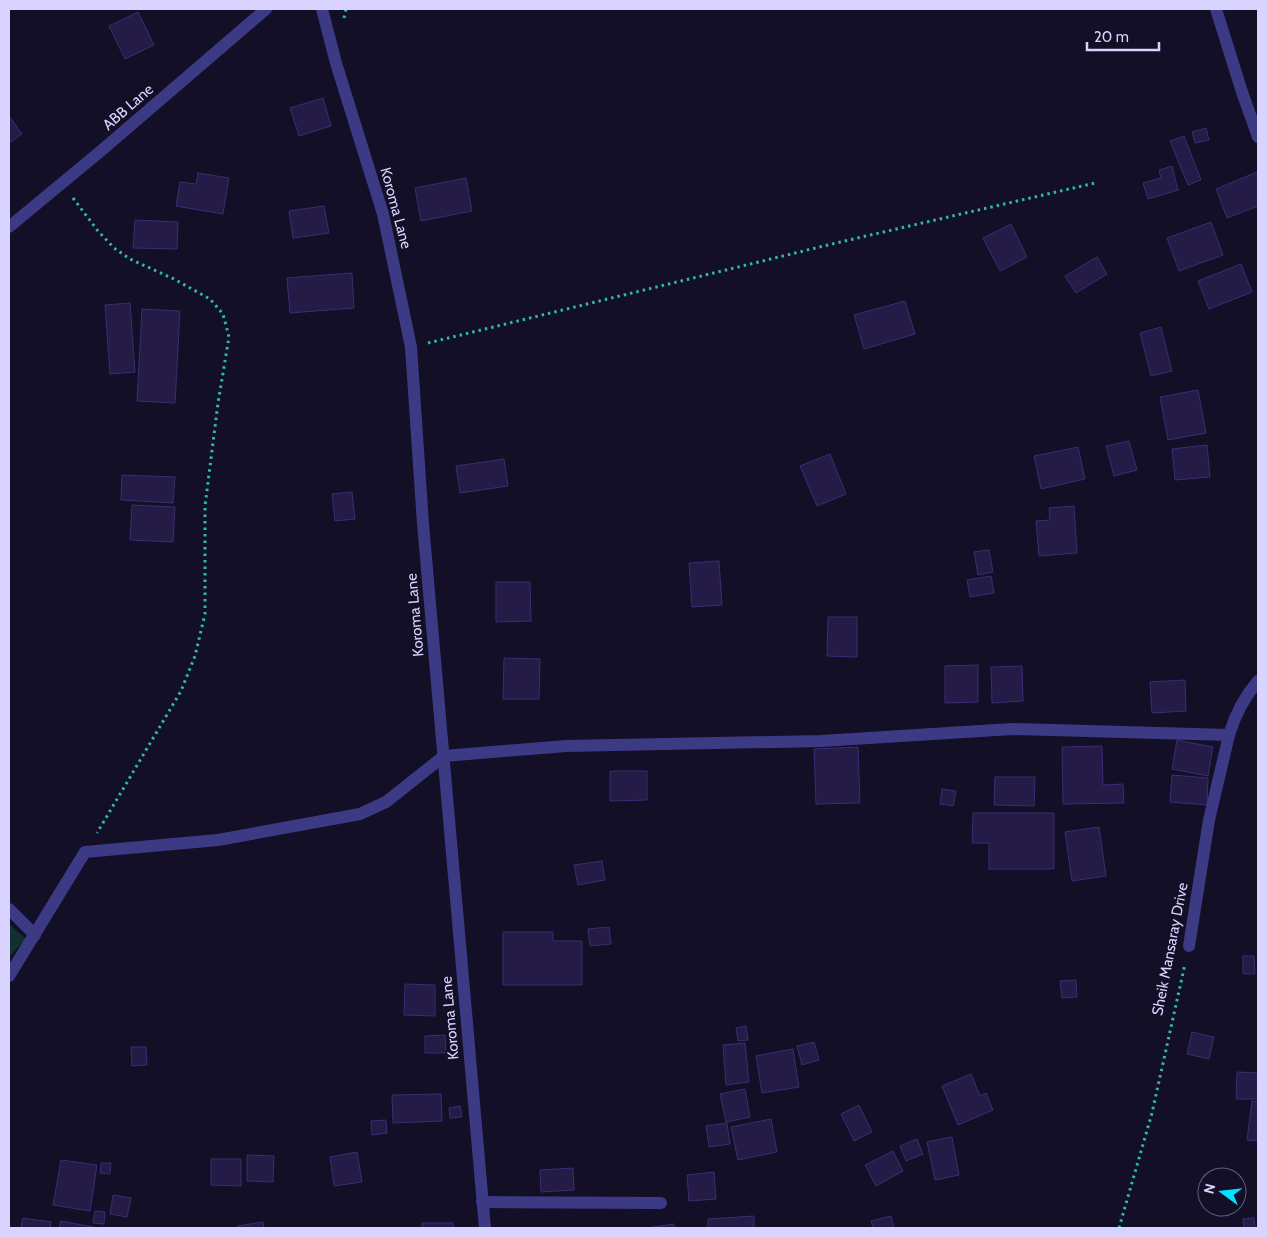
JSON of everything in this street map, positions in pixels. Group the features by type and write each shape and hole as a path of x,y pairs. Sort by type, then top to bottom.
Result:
{"street":[{"name":"ABB Lane","path":"9,227 266,9"},
{"name":"Koroma Lane","path":"322,9 336,63 383,214 411,347 424,534 484,1228"},
{"path":"1216,9 1258,137"},
{"name":"Sheik Mansaray Drive","path":"1189,946 1209,820 1229,735 1249,691 1258,681"},
{"path":"9,976 85,852 218,840 360,814 386,802 444,756 566,746 821,741 1012,730 1229,735"},
{"path":"9,909 35,935"},
{"path":"482,1202 661,1203"}],"path":[{"path":"62,183 98,232 114,248 130,259 174,279 210,300 223,314 229,337 218,403 205,506 205,614 195,656 181,692 85,852"},
{"path":"411,347 1094,183"},
{"name":"Sheik Mansaray Drive","path":"1119,1228 1152,1113 1189,946"}],"green space":[{"path":"9,924 26,939 9,957"}],"building":[{"path":"138,12 154,45 125,59 109,26"},
{"path":"323,98 331,126 299,136 290,108"},
{"path":"9,116 22,134 9,143"},
{"path":"1206,128 1209,140 1195,143 1192,132"},
{"path":"1184,136 1201,180 1188,185 1170,141"},
{"path":"1172,166 1178,190 1148,199 1143,183 1161,178 1159,170"},
{"path":"1257,172 1258,206 1227,218 1216,189"},
{"path":"198,173 229,178 223,214 176,206 180,182 196,184"},
{"path":"466,178 472,211 421,221 415,188"},
{"path":"324,206 329,233 293,238 289,211"},
{"path":"135,220 178,222 177,249 133,248"},
{"path":"1211,222 1223,255 1179,271 1167,238"},
{"path":"1011,224 1027,257 1000,271 983,238"},
{"path":"1097,257 1107,274 1076,293 1065,276"},
{"path":"1241,264 1252,292 1209,309 1198,281"},
{"path":"352,273 354,308 290,313 287,278"},
{"path":"905,301 915,334 864,349 854,315"},
{"path":"130,303 135,372 110,374 105,305"},
{"path":"142,309 180,311 175,403 137,401"},
{"path":"1161,327 1172,371 1151,376 1140,333"},
{"path":"1198,390 1206,433 1168,440 1160,397"},
{"path":"1129,441 1137,470 1114,476 1106,446"},
{"path":"1207,445 1210,477 1175,480 1172,449"},
{"path":"1078,447 1085,479 1041,489 1034,456"},
{"path":"830,454 846,494 817,506 800,466"},
{"path":"504,459 508,486 460,493 456,466"},
{"path":"122,475 175,477 173,503 121,500"},
{"path":"352,492 355,519 335,521 332,494"},
{"path":"132,505 175,507 173,542 130,540"},
{"path":"1074,506 1077,553 1039,556 1036,521 1050,520 1049,508"},
{"path":"989,550 993,572 978,575 974,552"},
{"path":"719,561 722,605 692,607 689,563"},
{"path":"991,576 994,593 970,597 967,580"},
{"path":"496,582 530,582 531,621 496,622"},
{"path":"828,617 857,617 857,657 827,656"},
{"path":"504,658 540,659 539,699 503,699"},
{"path":"978,665 978,702 945,703 945,666"},
{"path":"1022,666 1023,701 992,703 991,667"},
{"path":"1185,680 1186,711 1152,713 1150,682"},
{"path":"1177,740 1213,747 1208,776 1172,769"},
{"path":"1102,746 1103,785 1123,784 1124,803 1063,804 1062,747"},
{"path":"858,747 860,803 816,804 814,749"},
{"path":"610,771 647,771 647,800 610,801"},
{"path":"1172,775 1208,778 1207,805 1170,802"},
{"path":"995,777 1035,777 1034,806 994,805"},
{"path":"942,789 956,791 953,806 940,804"},
{"path":"973,813 1054,813 1054,869 989,869 989,843 972,843"},
{"path":"1099,827 1106,876 1072,881 1065,832"},
{"path":"602,861 605,880 578,885 574,865"},
{"path":"609,927 611,944 590,946 588,929"},
{"path":"503,932 553,932 553,941 582,941 582,985 503,985"},
{"path":"1243,956 1254,956 1255,974 1243,974"},
{"path":"1076,980 1077,997 1062,998 1060,981"},
{"path":"405,984 435,985 435,1016 404,1015"},
{"path":"746,1026 748,1040 738,1041 736,1028"},
{"path":"1192,1032 1214,1037 1209,1059 1187,1054"},
{"path":"445,1035 446,1053 425,1053 425,1036"},
{"path":"814,1042 819,1060 802,1065 797,1046"},
{"path":"745,1043 749,1082 726,1085 723,1045"},
{"path":"131,1047 146,1047 147,1065 132,1066"},
{"path":"793,1049 799,1087 762,1093 756,1056"},
{"path":"1237,1072 1258,1073 1258,1099 1236,1099"},
{"path":"971,1074 980,1096 986,1093 993,1110 958,1125 942,1086"},
{"path":"745,1089 750,1117 726,1122 720,1094"},
{"path":"441,1094 442,1121 393,1123 392,1095"},
{"path":"1252,1101 1258,1102 1258,1141 1247,1140"},
{"path":"859,1105 872,1132 854,1141 841,1114"},
{"path":"460,1106 462,1117 450,1118 449,1108"},
{"path":"771,1119 777,1152 738,1160 731,1127"},
{"path":"386,1120 387,1133 372,1135 371,1121"},
{"path":"727,1123 730,1144 709,1147 706,1126"},
{"path":"952,1137 959,1175 935,1180 927,1142"},
{"path":"917,1139 923,1154 906,1161 900,1146"},
{"path":"893,1151 903,1171 876,1186 865,1165"},
{"path":"357,1152 362,1182 334,1186 330,1157"},
{"path":"247,1155 274,1156 273,1182 247,1181"},
{"path":"211,1159 241,1159 241,1186 211,1185"},
{"path":"61,1160 97,1165 90,1211 53,1205"},
{"path":"101,1163 111,1163 110,1174 100,1173"},
{"path":"573,1168 574,1190 541,1192 540,1170"},
{"path":"714,1172 716,1199 689,1201 687,1175"},
{"path":"113,1195 131,1198 127,1217 110,1214"},
{"path":"95,1211 105,1212 104,1224 93,1223"},
{"path":"754,1216 754,1228 708,1228 708,1219"},
{"path":"891,1216 894,1228 873,1228 871,1221"},
{"path":"23,1218 51,1222 50,1228 21,1228"},
{"path":"1254,1218 1255,1228 1244,1228 1243,1219"},
{"path":"61,1221 93,1227 93,1228 59,1228"},
{"path":"263,1222 264,1228 238,1228 238,1226"},
{"path":"422,1223 453,1223 453,1228 422,1228"},
{"path":"674,1224 674,1228 647,1228"}]}
